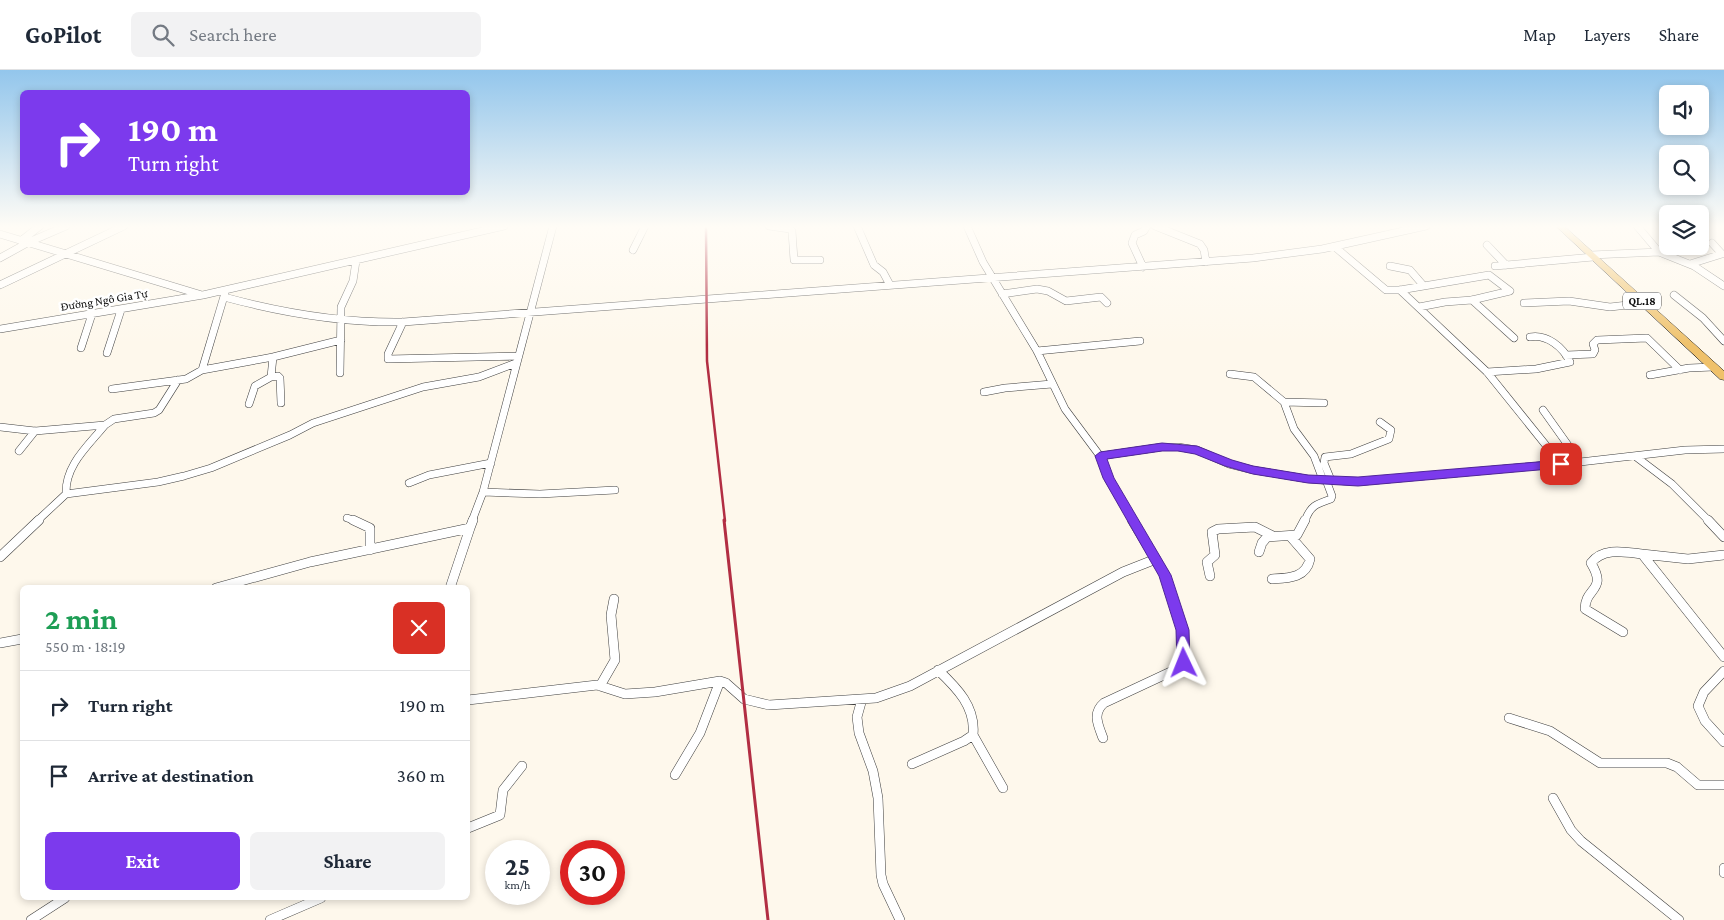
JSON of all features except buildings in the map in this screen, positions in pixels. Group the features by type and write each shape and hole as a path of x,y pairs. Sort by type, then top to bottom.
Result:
{"main road":[{"name":"QL.18","path":"1603,266 1724,377"}],"street":[{"path":"0,284 40,266"},
{"path":"108,266 203,295"},
{"name":"Đường Ngô Gia Tự","path":"0,329 203,295 225,294 337,266"},
{"path":"340,373 341,308 353,281 355,266"},
{"path":"451,585 483,492 543,266"},
{"path":"875,266 883,272 890,285"},
{"path":"985,266 1037,351 1065,409 1100,456 1108,478 1165,575 1183,630 1184,663 1179,668 1098,708 1096,718 1103,738"},
{"path":"202,370 225,294 267,309 342,322 403,322 1148,266"},
{"path":"1357,266 1386,290 1400,290 1489,275 1510,291 1472,300 1445,302 1420,307"},
{"path":"1390,266 1410,270 1423,285"},
{"path":"1693,266 1724,286"},
{"path":"1002,294 1037,289 1048,291 1066,301 1101,297 1108,303"},
{"path":"1400,290 1487,372 1561,464"},
{"path":"1674,295 1702,318 1724,341"},
{"path":"1472,300 1514,338"},
{"path":"1524,303 1562,300 1610,307 1615,304 1645,303"},
{"path":"107,353 121,310"},
{"path":"80,348 92,314"},
{"path":"403,322 390,349 388,359 517,360"},
{"path":"1487,372 1559,366 1570,362 1566,355 1543,337 1530,336"},
{"path":"1566,355 1593,354 1595,350 1593,344 1597,340 1647,338 1680,370"},
{"path":"112,389 178,380 194,376 202,370 273,357 341,340"},
{"path":"1037,351 1140,341"},
{"path":"271,377 273,357"},
{"path":"0,557 66,494 158,482 211,468 321,420 423,387 478,377 517,360"},
{"path":"1650,375 1713,367"},
{"path":"1230,374 1254,377 1284,402 1294,429 1314,456 1327,480"},
{"path":"249,404 254,385 258,381 278,376 280,378 280,403"},
{"path":"66,494 64,488 72,463 105,425 114,419 154,413 160,410 178,380"},
{"path":"984,392 1005,388 1052,384"},
{"path":"1284,402 1324,403"},
{"path":"1544,410 1580,462"},
{"path":"1259,552 1262,543 1267,537 1297,534 1302,529 1309,510 1314,505 1331,499 1332,496 1324,463 1325,457 1351,454 1389,438 1391,430 1380,422"},
{"path":"0,427 36,431 105,425"},
{"path":"19,451 36,431"},
{"path":"1100,456 1162,447 1178,447 1197,450 1229,464 1253,470 1327,480 1358,482 1561,464 1685,450 1724,449"},
{"path":"1635,456 1672,484 1724,537"},
{"path":"408,483 429,475 491,463"},
{"path":"483,492 540,494 615,490"},
{"path":"346,518 370,528 370,550"},
{"path":"1210,576 1207,562 1215,555 1211,541 1212,532 1218,529 1255,527 1273,536"},
{"path":"240,584 370,550 470,528"},
{"path":"1272,579 1293,578 1303,574 1310,566 1310,559 1290,536"},
{"path":"1623,632 1585,609 1584,603 1598,582 1598,576 1591,563 1593,559 1601,553 1642,554 1688,559 1724,555"},
{"path":"1642,554 1724,656"},
{"path":"470,700 600,686 625,694 655,692 720,681 726,682 744,699 759,704 769,705 876,698 890,694 938,670 1123,572 1156,559"},
{"path":"600,686 615,660 614,636 611,622 614,599"},
{"path":"0,643 20,639"},
{"path":"938,670 954,686 968,707 975,724 973,734 1003,788"},
{"path":"1724,671 1700,695 1697,702 1697,710 1706,724 1724,742"},
{"path":"675,775 700,733 720,681"},
{"path":"862,699 857,716 858,733 873,770 878,798 881,874 883,884 900,920"},
{"path":"1509,718 1550,731 1600,763 1667,763 1698,785 1724,785"},
{"path":"912,764 964,741 973,734"},
{"path":"470,827 500,815 504,790 522,766"},
{"path":"1553,798 1571,830 1581,841 1679,920"},
{"path":"1724,868 1724,873"},
{"path":"31,920 61,900"},
{"path":"270,920 316,900"}],"railway":[{"path":"706,266 707,361 725,521"},
{"path":"724,520 768,920"}],"route":[{"path":"1184,663 1183,630 1165,575 1145,539 1122,504 1108,478 1100,456 1162,447 1178,447 1197,450 1229,464 1253,470 1308,479 1358,482 1486,469 1561,464"}]}
